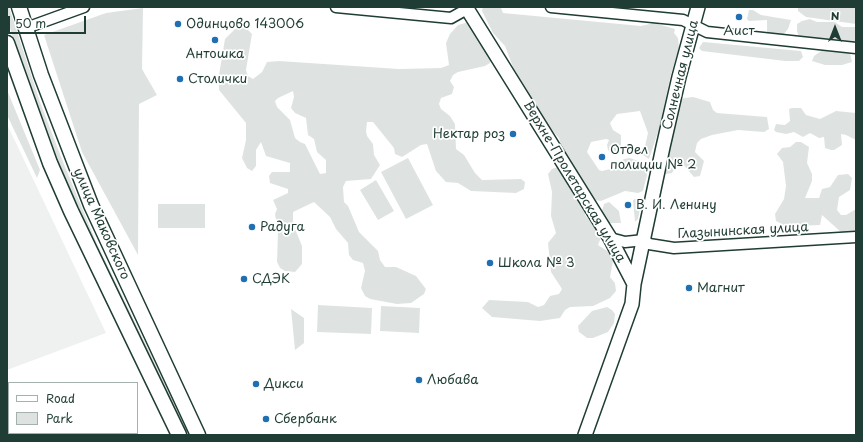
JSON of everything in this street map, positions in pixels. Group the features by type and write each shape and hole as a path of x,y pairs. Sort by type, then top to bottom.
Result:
{"main road":[{"name":"улица Маковского","path":"19,7 44,83 91,205 198,435"},
{"name":"улица Маковского","path":"7,43 50,163 71,211 179,435"}],"street":[{"path":"26,28 84,7"},
{"path":"336,7 451,18 467,8"},
{"path":"550,7 683,20 694,24 707,32 856,48"},
{"name":"Солнечная улица","path":"634,284 676,89 698,7"},
{"name":"Верхне-Пролетарская улица","path":"467,8 610,238 634,284"},
{"name":"Глазынинская улица","path":"610,238 625,242 644,240 648,244 674,248 856,237"},
{"path":"585,435 632,304 634,284"}],"shaded area":[{"path":"7,124 106,333 7,370"}],"green space":[{"path":"7,7 9,7 40,102 97,244 190,435 184,435 93,248 57,164 35,104 7,19"},
{"path":"483,7 501,8 503,13 641,26 654,23 675,29 674,33 678,38 679,48 671,74 659,129 649,159 643,155 648,133 640,111 617,114 610,123 613,130 621,135 621,149 617,152 611,153 608,150 607,145 609,140 606,139 591,142 587,152 599,170 602,171 614,168 624,159 630,158 638,161 641,167 645,169 647,175 643,191 638,193 625,191 601,201 593,200 562,148 559,138 549,127 513,67 505,46 493,33 482,11"},
{"path":"798,7 856,7 856,24 806,17 798,11"},
{"path":"143,8 142,69 157,95 139,104 138,255 82,152 44,35 106,13"},
{"path":"749,10 753,10 761,15 791,20 788,29 783,35 767,36 767,20 749,21 747,19"},
{"path":"810,19 817,22 835,22 842,27 856,27 856,44 799,37 797,24"},
{"path":"469,22 492,57 490,63 485,66 458,72 453,75 450,81 454,87 452,94 441,98 439,104 441,109 450,116 455,124 456,149 464,155 475,173 482,180 521,179 525,182 524,189 516,193 471,191 458,183 446,182 436,171 427,144 421,145 402,157 395,154 394,148 373,122 367,122 367,136 373,144 374,155 380,165 371,179 346,181 343,187 344,202 348,206 359,232 378,251 380,260 385,267 396,267 416,276 426,289 424,294 411,303 397,304 370,299 365,296 361,288 365,271 363,263 353,260 349,255 348,243 336,229 330,217 314,202 293,212 293,224 302,246 302,264 295,272 285,271 280,268 277,262 278,231 275,214 277,209 273,200 288,193 288,189 270,183 269,176 272,172 290,172 290,163 266,156 261,142 256,150 256,166 252,171 247,168 242,158 246,140 246,123 219,90 219,75 225,39 235,29 241,27 248,30 252,34 246,70 248,76 253,79 262,72 267,62 279,61 399,69 441,68 449,65 446,43 450,34 458,25","holes":["293,91 294,97 291,108 295,113 306,118 308,135 314,139 317,152 326,160 326,173 320,174 305,144 295,138 290,120 277,107 275,101 278,98"]},
{"path":"703,42 801,51 803,57 799,61 785,61 702,51 699,48"},
{"path":"824,49 850,53 852,62 842,65 825,65 812,61 814,56"},
{"path":"7,90 40,170 37,178 7,115"},
{"path":"693,97 710,102 713,110 717,113 767,117 769,129 764,132 738,130 712,135 701,139 697,143 695,152 704,161 700,176 694,177 681,162 678,163 672,173 660,175 679,101 684,98"},
{"path":"801,108 806,115 820,119 836,111 856,113 856,140 841,134 842,145 834,150 831,150 825,148 824,137 819,138 810,133 803,137 794,132 786,134 776,132 774,130 776,124 785,125 790,121 789,109"},
{"path":"796,142 801,142 809,147 807,163 812,174 812,181 805,198 819,198 822,189 830,187 838,175 848,174 852,178 850,190 839,197 837,210 841,215 846,215 856,209 856,235 842,233 822,215 820,225 796,226 796,223 788,227 776,221 775,214 784,199 786,186 783,162 777,154 782,148 790,147"},
{"path":"408,158 433,205 406,219 381,172"},
{"path":"558,167 586,209 585,215 602,235 598,245 610,253 613,261 610,277 615,283 616,291 610,298 593,306 570,307 565,310 560,318 540,321 492,317 482,308 489,300 528,302 538,307 544,305 550,296 559,294 562,289 551,272 548,243 556,233 551,216 552,192 548,174 552,169"},
{"path":"376,180 394,211 378,220 360,190"},
{"path":"640,197 642,199 638,219 635,222 633,200"},
{"path":"609,202 619,211 621,223 608,223 601,214 604,204"},
{"path":"158,204 205,204 205,228 158,228"},
{"path":"318,305 372,308 371,334 317,332"},
{"path":"381,306 420,308 419,333 380,331"},
{"path":"607,307 615,314 614,323 608,332 593,338 587,338 579,332 578,326 592,311"},
{"path":"291,309 304,318 304,343 295,350"}],"place":[{"name":"Аист","path":"739,17"},
{"name":"Одинцово 143006","path":"178,24"},
{"name":"Антошка","path":"215,40"},
{"name":"Столички","path":"180,79"},
{"name":"Нектар роз","path":"513,134"},
{"name":"Отдел полиции № 2","path":"602,157"},
{"name":"В. И. Ленину","path":"628,205"},
{"name":"Радуга","path":"252,227"},
{"name":"Школа № 3","path":"490,263"},
{"name":"СДЭК","path":"244,279"},
{"name":"Магнит","path":"689,288"},
{"name":"Любава","path":"419,380"},
{"name":"Дикси","path":"256,384"},
{"name":"Сбербанк","path":"266,419"}]}
